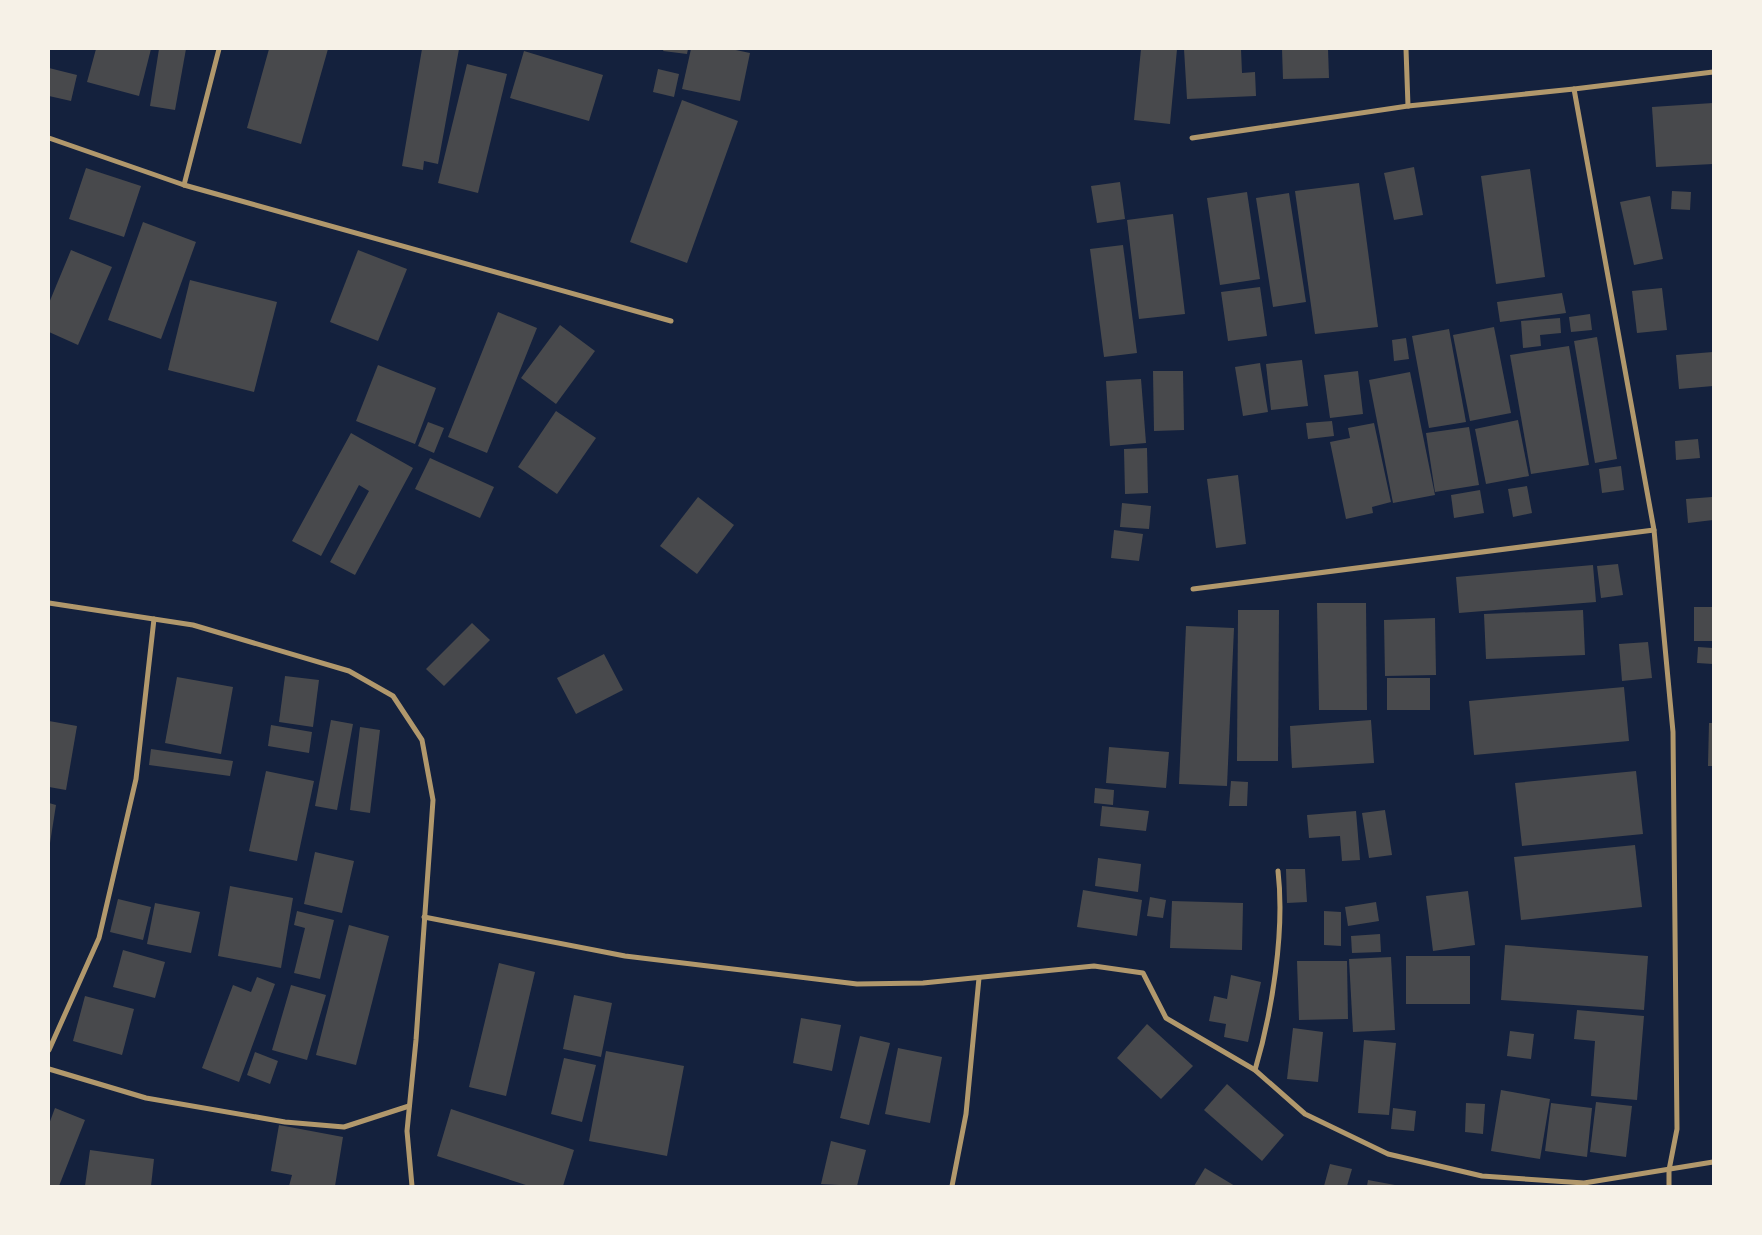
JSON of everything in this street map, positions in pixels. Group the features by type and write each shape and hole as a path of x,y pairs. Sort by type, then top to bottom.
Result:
{"street":[{"path":"184,185 219,49"},
{"path":"1406,49 1408,106"},
{"path":"1192,138 1408,106 1713,72"},
{"path":"1574,89 1654,530 1673,732 1677,1129 1669,1170 1669,1186"},
{"path":"49,138 184,185 671,321"},
{"path":"1193,589 1654,530"},
{"path":"49,603 193,625 349,671 393,696 422,740 433,800 416,1040 407,1131 412,1186"},
{"path":"49,1050 99,938 136,779 154,619"},
{"path":"1254,1070 1267,1030 1282,903 1278,871"},
{"path":"424,917 624,956 857,984 924,984 1094,966 1143,973 1166,1018 1254,1070 1305,1114 1388,1154 1482,1176 1584,1183 1713,1162"},
{"path":"952,1186 966,1114 979,978"},
{"path":"49,1069 146,1098 285,1122 344,1127 409,1106"}],"building":[{"path":"96,49 151,49 139,96 87,82"},
{"path":"159,49 186,49 175,110 150,106"},
{"path":"269,49 328,49 301,144 247,128"},
{"path":"422,49 459,49 438,164 424,161 423,170 402,166"},
{"path":"664,49 688,49 687,54 663,51"},
{"path":"691,49 731,49 750,53 740,101 682,89"},
{"path":"1141,49 1177,49 1170,124 1134,120"},
{"path":"1184,49 1241,49 1242,73 1255,72 1256,96 1187,99"},
{"path":"1282,49 1328,49 1329,78 1283,79"},
{"path":"524,51 603,75 589,121 510,98"},
{"path":"467,64 507,74 478,193 438,183"},
{"path":"49,68 77,75 71,101 49,96"},
{"path":"658,69 679,74 674,97 653,92"},
{"path":"682,100 738,121 687,263 630,242"},
{"path":"1713,103 1713,164 1656,167 1652,107"},
{"path":"1414,167 1423,215 1394,220 1384,173"},
{"path":"86,168 141,186 124,237 69,219"},
{"path":"1530,169 1545,277 1496,284 1481,176"},
{"path":"1120,182 1125,219 1097,223 1091,186"},
{"path":"1359,183 1378,327 1315,334 1295,191"},
{"path":"1672,191 1691,192 1690,210 1671,209"},
{"path":"1247,192 1260,279 1220,285 1207,198"},
{"path":"1289,193 1306,302 1273,307 1256,198"},
{"path":"1650,196 1663,259 1634,265 1620,202"},
{"path":"1173,214 1185,314 1139,319 1127,220"},
{"path":"143,222 196,242 161,339 108,320"},
{"path":"1123,245 1137,353 1104,357 1090,249"},
{"path":"71,250 112,267 78,345 49,332 49,303"},
{"path":"358,250 407,269 378,341 330,322"},
{"path":"190,280 277,302 254,392 168,370"},
{"path":"1260,287 1267,336 1228,341 1221,292"},
{"path":"1662,288 1667,330 1637,333 1632,291"},
{"path":"1562,293 1566,313 1500,322 1497,302"},
{"path":"498,312 537,328 487,453 448,437"},
{"path":"1590,314 1592,330 1571,332 1569,317"},
{"path":"1560,318 1561,333 1540,335 1541,346 1523,348 1521,321"},
{"path":"560,325 595,351 556,404 521,378"},
{"path":"1494,327 1511,413 1470,421 1453,335"},
{"path":"1449,329 1466,422 1429,428 1412,336"},
{"path":"1597,337 1617,459 1595,463 1574,341"},
{"path":"1406,338 1409,359 1394,361 1392,340"},
{"path":"1569,346 1589,465 1531,474 1510,355"},
{"path":"1713,352 1713,386 1679,389 1676,355"},
{"path":"1302,360 1308,406 1271,410 1266,364"},
{"path":"1260,363 1268,412 1243,416 1235,367"},
{"path":"378,365 436,388 415,444 356,421"},
{"path":"1153,371 1183,371 1184,430 1154,431"},
{"path":"1358,371 1363,414 1330,418 1324,375"},
{"path":"1410,372 1435,495 1393,503 1369,380"},
{"path":"1141,379 1146,443 1110,446 1106,381"},
{"path":"556,411 596,438 557,494 518,467"},
{"path":"1518,420 1529,476 1486,484 1475,429"},
{"path":"1332,421 1334,436 1308,439 1306,423"},
{"path":"428,422 444,428 434,453 418,446"},
{"path":"1374,423 1391,502 1372,507 1373,513 1346,519 1330,442 1350,438 1348,428"},
{"path":"1469,427 1479,485 1435,492 1426,433"},
{"path":"351,433 413,468 355,575 330,562 369,491 359,485 321,556 292,541"},
{"path":"1698,439 1700,458 1676,460 1675,441"},
{"path":"1147,448 1148,493 1125,494 1124,449"},
{"path":"430,458 494,487 480,518 415,489"},
{"path":"1621,466 1624,490 1602,493 1599,469"},
{"path":"1238,475 1246,544 1216,548 1207,479"},
{"path":"1527,486 1532,513 1513,517 1508,489"},
{"path":"1480,490 1484,513 1454,518 1451,495"},
{"path":"698,497 734,525 697,574 660,546"},
{"path":"1712,497 1713,520 1688,523 1686,499"},
{"path":"1122,503 1151,506 1149,529 1120,527"},
{"path":"1114,530 1143,534 1139,561 1111,558"},
{"path":"1618,564 1623,595 1601,598 1597,566"},
{"path":"1593,565 1596,602 1459,613 1456,577"},
{"path":"1317,603 1366,603 1367,710 1319,710"},
{"path":"1694,607 1713,607 1713,641 1694,641"},
{"path":"1238,610 1279,610 1278,761 1237,761"},
{"path":"1583,610 1585,655 1486,659 1484,614"},
{"path":"1435,618 1436,675 1385,676 1384,620"},
{"path":"472,623 490,640 444,686 426,669"},
{"path":"1186,626 1234,628 1227,786 1179,784"},
{"path":"1648,642 1652,678 1622,681 1619,644"},
{"path":"1698,647 1713,648 1713,664 1697,663"},
{"path":"604,654 623,690 576,714 557,678"},
{"path":"285,676 319,680 313,727 279,722"},
{"path":"177,677 233,687 221,754 165,743"},
{"path":"1387,678 1430,678 1430,710 1387,710"},
{"path":"1624,687 1629,741 1474,755 1469,701"},
{"path":"331,720 353,724 337,810 315,806"},
{"path":"1371,720 1374,763 1292,768 1290,726"},
{"path":"49,721 77,726 66,790 49,787"},
{"path":"1709,723 1713,723 1713,766 1708,766"},
{"path":"271,725 312,732 309,753 268,746"},
{"path":"360,727 380,730 370,813 350,810"},
{"path":"1109,747 1169,752 1166,788 1106,783"},
{"path":"151,749 233,761 230,776 149,765"},
{"path":"266,771 314,781 297,861 249,851"},
{"path":"1636,771 1643,834 1522,846 1515,783"},
{"path":"1231,781 1248,782 1247,806 1229,806"},
{"path":"1095,788 1114,790 1113,805 1094,803"},
{"path":"49,803 56,805 50,843 49,843"},
{"path":"1102,806 1149,811 1146,831 1100,826"},
{"path":"1385,810 1392,855 1369,858 1362,813"},
{"path":"1356,811 1360,860 1342,861 1340,836 1309,838 1307,815"},
{"path":"1635,845 1642,907 1521,920 1514,857"},
{"path":"315,852 354,861 342,913 304,904"},
{"path":"1098,858 1141,864 1138,892 1095,886"},
{"path":"1286,869 1305,869 1307,902 1287,903"},
{"path":"230,886 293,898 281,968 218,956"},
{"path":"1083,890 1142,900 1137,936 1077,927"},
{"path":"1468,891 1475,945 1433,951 1426,896"},
{"path":"1150,897 1166,900 1163,918 1147,916"},
{"path":"118,899 151,907 143,940 110,932"},
{"path":"1172,901 1243,903 1242,950 1170,948"},
{"path":"1376,902 1379,921 1348,926 1345,907"},
{"path":"155,903 200,912 191,953 147,944"},
{"path":"297,911 334,920 320,979 294,973 305,928 294,925"},
{"path":"1324,911 1341,912 1341,946 1324,945"},
{"path":"349,925 389,936 356,1065 316,1055"},
{"path":"1380,934 1381,952 1352,953 1351,936"},
{"path":"1505,945 1648,956 1644,1010 1501,1000"},
{"path":"123,950 165,962 155,998 113,987"},
{"path":"1406,956 1470,956 1470,1004 1406,1004"},
{"path":"1391,957 1395,1030 1353,1032 1349,959"},
{"path":"1297,961 1347,961 1348,1019 1299,1020"},
{"path":"499,963 535,972 506,1096 469,1087"},
{"path":"1231,975 1261,982 1248,1042 1224,1037 1226,1024 1209,1021 1214,996 1227,999"},
{"path":"257,977 275,984 239,1082 202,1068 233,985 251,992"},
{"path":"291,985 326,995 307,1060 272,1050"},
{"path":"574,995 612,1003 601,1057 563,1049"},
{"path":"85,996 134,1009 122,1055 73,1041"},
{"path":"1577,1010 1644,1016 1637,1100 1591,1096 1595,1041 1574,1039"},
{"path":"801,1018 841,1025 832,1071 793,1063"},
{"path":"1147,1024 1193,1066 1161,1099 1117,1058"},
{"path":"1293,1028 1323,1032 1318,1082 1287,1079"},
{"path":"1510,1031 1534,1034 1531,1059 1507,1056"},
{"path":"860,1036 890,1043 869,1125 840,1118"},
{"path":"1364,1040 1396,1043 1389,1115 1358,1113"},
{"path":"898,1048 942,1057 930,1123 885,1114"},
{"path":"606,1051 684,1066 667,1156 589,1141"},
{"path":"255,1052 278,1061 270,1084 247,1075"},
{"path":"564,1058 596,1065 582,1122 551,1114"},
{"path":"1227,1084 1284,1135 1262,1161 1204,1110"},
{"path":"1501,1090 1550,1099 1540,1159 1491,1151"},
{"path":"1596,1102 1632,1106 1626,1157 1590,1152"},
{"path":"1466,1103 1485,1104 1483,1134 1465,1132"},
{"path":"1551,1103 1592,1108 1587,1157 1545,1151"},
{"path":"55,1108 85,1120 59,1186 49,1186 49,1124"},
{"path":"1393,1108 1416,1111 1414,1131 1391,1129"},
{"path":"451,1109 574,1150 563,1186 529,1186 437,1156"},
{"path":"279,1125 343,1137 335,1186 289,1186 292,1175 271,1171"},
{"path":"831,1141 866,1150 857,1186 821,1184"},
{"path":"90,1150 154,1159 151,1186 85,1186"},
{"path":"1330,1164 1352,1169 1347,1186 1324,1186"},
{"path":"1205,1168 1235,1186 1194,1186"},
{"path":"1368,1180 1395,1185 1395,1186 1367,1186"}]}
